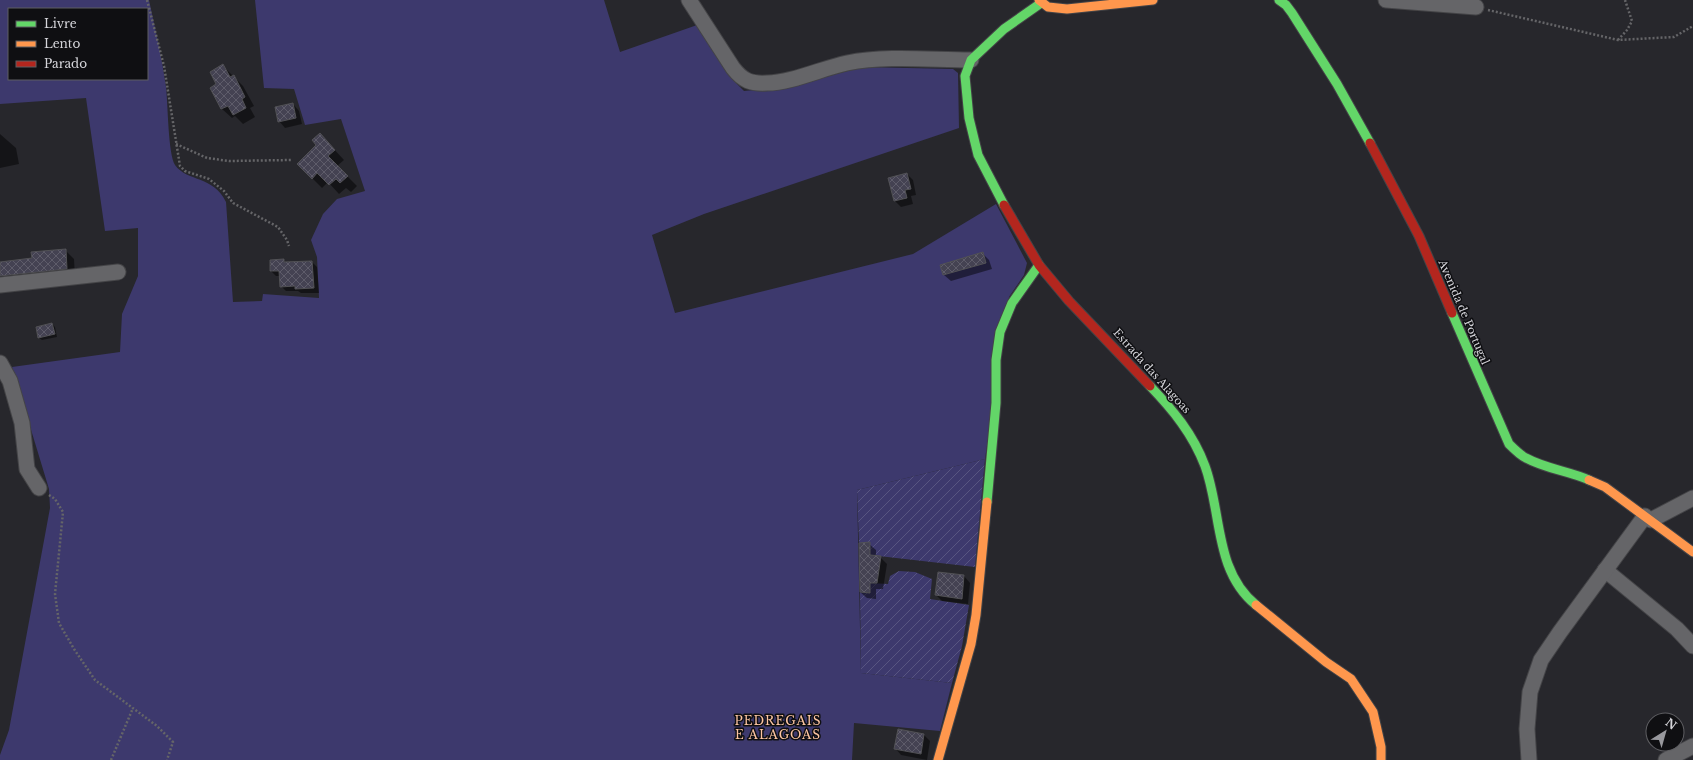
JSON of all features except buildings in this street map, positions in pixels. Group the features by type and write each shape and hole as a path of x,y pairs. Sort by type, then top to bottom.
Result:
{"street":[{"path":"689,0 740,77 747,82 768,84 847,63 881,60 971,60 1004,29 1040,1 1054,9 1067,9 1153,0"},
{"path":"1386,0 1476,7"},
{"name":"Avenida de Portugal","path":"1287,2 1337,84 1389,177 1416,230 1509,444 1525,458 1547,467 1578,475 1605,487 1693,552"},
{"name":"Estrada das Alagoas","path":"971,60 965,76 970,118 978,155 1007,211 1039,266 1069,301 1107,339 1169,406 1191,435 1205,466 1214,500 1224,555 1234,581 1248,599 1326,662 1351,679 1373,712 1381,760"},
{"path":"938,760 971,644 976,615 996,403 996,360 1000,332 1012,304 1039,266"},
{"path":"0,285 118,272"},
{"path":"0,363 10,381 22,423 27,469 38,488"},
{"path":"1529,760 1527,729 1530,692 1542,660 1560,632 1605,570 1648,518 1693,498"},
{"path":"1605,570 1677,629 1693,646"},
{"path":"1666,760 1693,746"}],"path":[{"path":"147,0 164,66 180,166 185,171 208,179 224,191 233,203 278,227 287,240 289,246"},
{"path":"1618,40 1627,30 1632,21 1626,0"},
{"path":"1476,7 1618,40 1674,37 1693,26"},
{"path":"176,144 206,158 229,161 267,162 292,160"},
{"path":"38,488 55,499 63,512 55,594 59,623 74,649 95,680 158,726 173,742 167,760"},
{"path":"111,760 132,708"}],"shaded area":[{"path":"0,0 149,0 166,87 171,151 175,165 186,174 214,187 221,193 226,202 233,302 262,301 263,294 319,298 317,257 311,240 323,214 337,199 365,191 341,119 305,125 294,89 264,88 255,0 604,0 620,52 700,24 736,83 744,91 792,86 862,67 953,69 958,73 959,128 704,214 652,235 675,313 913,254 996,204 1027,263 1024,275 1009,297 985,459 857,490 861,673 952,683 940,731 854,723 852,760 0,760 0,755 9,730 50,508 49,489 12,367 120,352 122,314 138,276 138,228 105,231 86,98 0,104"},
{"path":"985,459 975,567 870,555 870,543 859,543 857,490"},
{"path":"899,571 915,572 932,579 930,599 969,605 962,646 952,683 861,673 860,592 870,593 870,583 888,584 890,576"}],"traffic: fast":[{"path":"1279,0 1286,5 1292,13 1337,84 1370,143"},
{"path":"1004,205 978,155 969,118 965,76 971,60 1004,29 1041,3"},
{"path":"987,502 996,403 996,360 1000,332 1012,303 1039,265"},
{"path":"1452,313 1509,444 1526,458 1534,462 1589,480"},
{"path":"1150,386 1167,404 1195,443 1205,466 1210,484 1226,558 1242,591 1256,605"}],"traffic: slow":[{"path":"1039,0 1048,7 1067,9 1153,0"},
{"path":"1589,480 1605,487 1693,552"},
{"path":"938,760 971,644 976,615 987,502"},
{"path":"1256,605 1326,662 1351,679 1373,712 1381,747 1381,760"}],"traffic: jam":[{"path":"1370,143 1419,236 1452,313"},
{"path":"1004,205 1039,265 1069,301 1150,386"}],"district":[{"name":"PEDREGAIS E ALAGOAS","path":"778,728"}]}
